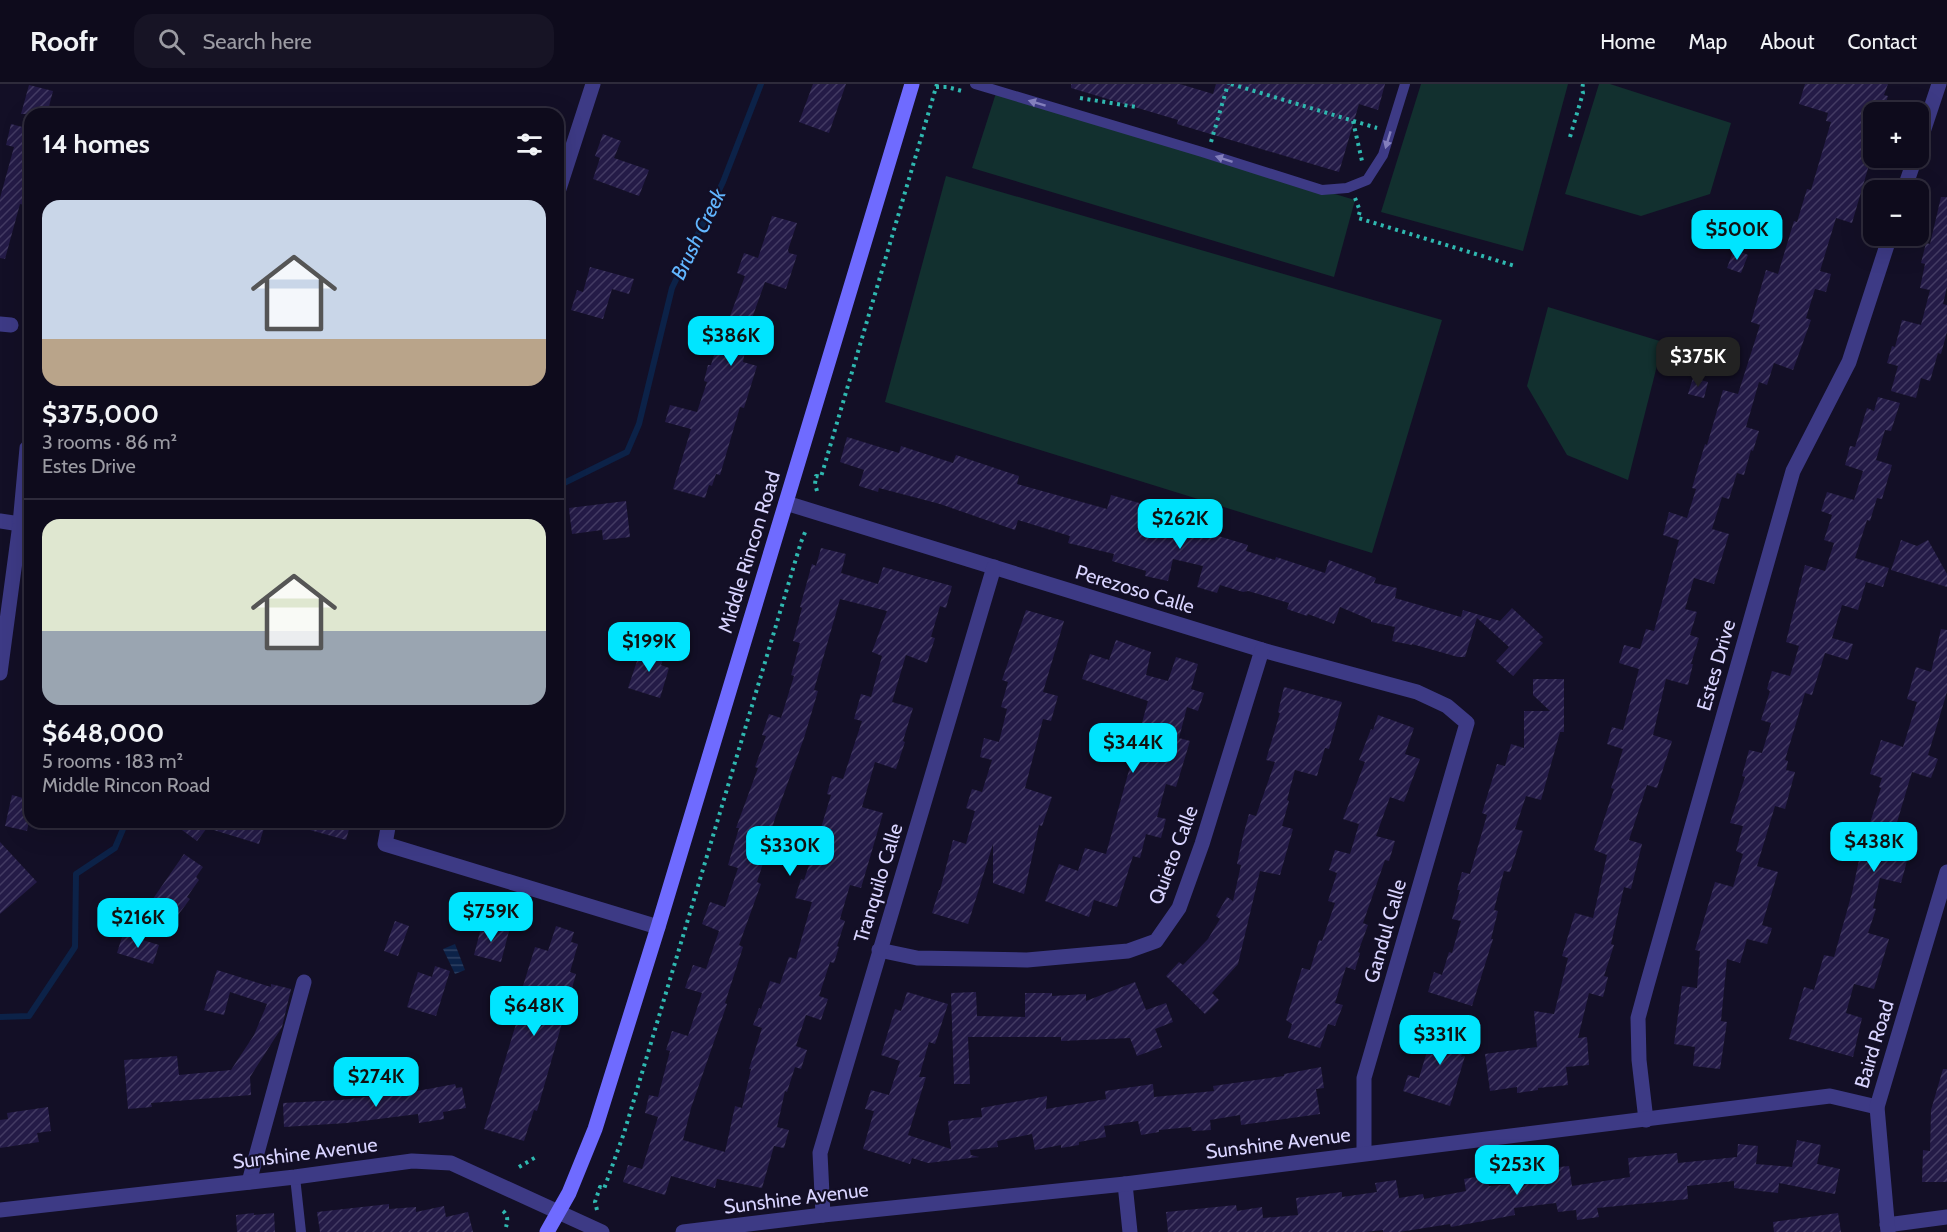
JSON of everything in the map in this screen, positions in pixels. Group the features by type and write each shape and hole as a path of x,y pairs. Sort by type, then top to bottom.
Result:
{"street":[{"path":"564,173 593,84"},
{"name":"Middle Rincon Road","path":"547,1232 579,1171 595,1129 912,84"},
{"path":"1929,114 1939,84"},
{"name":"Estes Drive","path":"1646,1120 1639,1060 1638,1018 1641,1007 1793,471 1849,362 1887,246"},
{"path":"0,673 24,481"},
{"name":"Perezoso Calle","path":"786,502 1262,650 1417,692 1447,706 1467,723"},
{"path":"0,521 20,524"},
{"name":"Tranquilo Calle","path":"823,1215 820,1153 994,567"},
{"name":"Quieto Calle","path":"879,950 917,958 1027,960 1128,951 1156,941 1179,908 1202,844 1262,650"},
{"name":"Gandul Calle","path":"1364,1153 1364,1078 1467,723"},
{"path":"388,828 385,844 658,927"},
{"name":"Baird Road","path":"1887,1228 1877,1107 1947,872"},
{"path":"249,1182 304,982"},
{"name":"Sunshine Avenue","path":"683,1232 1125,1184 1830,1096 1877,1107"},
{"name":"Sunshine Avenue","path":"0,1210 295,1178 412,1161 451,1163 478,1173 602,1232"},
{"path":"1125,1184 1130,1232"},
{"path":"1887,1228 1947,1217"}],"lane":[{"path":"975,84 1322,190 1351,186 1367,180 1383,155 1405,84"},
{"path":"295,1178 301,1232"}],"path":[{"path":"817,491 816,476 821,477 937,84"},
{"path":"1208,154 1229,84 1390,132"},
{"path":"1570,137 1583,93 1583,84"},
{"path":"1352,120 1364,165"},
{"path":"1351,186 1360,211 1358,218 1515,266"},
{"path":"597,1210 596,1197 600,1187 604,1189 624,1133 674,958 806,530"},
{"path":"519,1167 536,1157"},
{"path":"502,1211 506,1214 508,1221 506,1227"}],"green space":[{"path":"1421,84 1568,84 1523,251 1381,212"},
{"path":"1599,84 1610,84 1731,123 1710,194 1641,216 1565,194"},
{"path":"996,93 1355,200 1334,277 972,168"},
{"path":"946,176 1442,320 1372,553 885,402"},
{"path":"1548,307 1663,342 1628,480 1567,455 1527,386"}],"water":[{"path":"455,944 465,970 455,974 443,949"}],"building":[{"path":"813,84 846,84 829,133 799,122"},
{"path":"1071,84 1180,84 1213,94 1216,84 1385,84 1378,110 1359,104 1339,172 1177,124 1178,120 1071,88"},
{"path":"1805,84 1888,84 1884,95 1888,96 1886,102 1863,102 1863,168 1868,168 1852,223 1836,218 1820,271 1831,274 1826,292 1815,289 1806,318 1811,320 1793,370 1774,363 1767,385 1759,382 1746,427 1759,431 1753,451 1751,450 1744,475 1737,473 1729,499 1722,497 1712,529 1729,534 1714,584 1694,578 1685,609 1697,612 1690,635 1699,638 1691,664 1693,664 1688,685 1666,679 1653,735 1672,741 1657,788 1647,785 1629,840 1642,844 1631,889 1624,887 1611,944 1614,945 1604,976 1608,977 1603,997 1589,993 1578,1038 1587,1037 1589,1065 1566,1067 1568,1085 1517,1093 1517,1087 1490,1091 1485,1054 1537,1047 1534,1011 1554,1014 1568,958 1562,956 1575,913 1593,918 1607,855 1594,850 1614,789 1611,788 1623,749 1607,744 1612,727 1623,730 1639,669 1619,663 1624,645 1640,649 1646,629 1654,631 1679,540 1663,535 1669,512 1687,518 1696,489 1692,488 1723,390 1738,394 1760,325 1751,322 1766,270 1778,274 1794,221 1797,222 1807,189 1811,190 1831,122 1826,121 1828,113 1799,104"},
{"path":"29,85 53,91 49,108 24,108 24,114 21,114"},
{"path":"11,124 24,127 24,205 20,204 5,259 0,258 0,198 14,147 6,145"},
{"path":"603,134 621,141 614,158 649,170 639,196 593,179 600,158 595,156"},
{"path":"1941,197 1947,197 1947,287 1943,304 1947,305 1947,332 1930,381 1921,378 1916,398 1891,391 1898,366 1887,363 1892,346 1895,347 1902,320 1921,325 1930,290 1920,288 1925,264 1921,263 1925,246 1930,244"},
{"path":"772,216 797,223 788,250 789,253 797,255 786,289 765,282 751,321 743,362 757,366 744,408 740,407 720,475 716,474 705,498 673,489 691,429 665,422 670,405 697,412 707,382 704,381 708,365 711,365 715,352 721,354 727,324 745,276 737,273 744,253 758,258"},
{"path":"1734,249 1748,255 1741,273 1727,268"},
{"path":"590,267 634,279 629,294 612,289 603,319 571,310 577,290 583,292"},
{"path":"1693,378 1708,382 1704,398 1688,394"},
{"path":"1878,397 1900,403 1891,431 1885,430 1876,460 1892,465 1882,499 1877,498 1870,521 1867,520 1855,558 1889,568 1883,587 1866,582 1858,610 1842,605 1832,638 1853,644 1848,660 1825,653 1812,695 1805,693 1785,760 1788,761 1786,770 1795,772 1785,809 1775,806 1757,866 1778,872 1762,925 1772,928 1767,944 1747,939 1740,963 1727,959 1721,1021 1727,1022 1720,1069 1693,1066 1695,1047 1674,1044 1682,986 1697,988 1700,951 1695,950 1715,882 1733,887 1743,854 1736,851 1743,826 1730,823 1745,777 1742,776 1749,750 1762,753 1771,723 1761,720 1770,691 1767,689 1772,671 1790,676 1799,646 1786,642 1805,565 1825,571 1834,543 1824,540 1832,515 1821,511 1827,492 1854,500 1863,471 1845,465 1850,446 1855,447 1867,408 1874,411"},
{"path":"847,437 899,453 901,446 953,463 956,455 1019,476 1017,484 1107,509 1111,495 1150,506 1147,518 1248,545 1246,551 1275,560 1276,557 1325,573 1329,560 1376,578 1374,583 1397,588 1395,598 1461,617 1463,610 1500,621 1512,608 1543,637 1539,640 1543,643 1513,676 1496,661 1509,647 1477,618 1465,657 1458,657 1392,641 1395,627 1371,622 1371,620 1340,607 1334,624 1287,609 1289,603 1248,591 1243,592 1220,585 1217,593 1197,587 1203,566 1173,559 1168,581 1145,576 1146,571 1112,561 1114,554 1068,543 1070,536 1018,520 1015,530 940,504 879,488 878,492 859,486 864,470 840,462"},
{"path":"626,501 630,537 603,540 602,530 572,534 569,508"},
{"path":"1901,540 1917,546 1928,540 1947,574 1947,587 1891,570"},
{"path":"821,548 846,554 841,573 878,584 883,567 952,586 946,608 940,606 931,637 935,638 927,663 906,655 892,702 913,708 903,741 905,742 896,769 875,762 862,807 883,813 861,888 850,885 840,919 845,921 837,946 839,947 834,963 830,962 819,996 828,999 821,1020 806,1015 796,1046 807,1050 801,1069 795,1067 787,1092 785,1091 777,1127 789,1130 784,1148 774,1146 762,1188 717,1179 715,1188 671,1176 665,1195 623,1182 628,1165 642,1169 658,1117 645,1113 649,1095 658,1097 670,1051 666,1050 672,1031 688,1036 702,993 685,988 693,965 706,969 719,931 702,924 710,902 725,907 738,868 728,865 739,828 736,828 758,768 755,767 766,736 762,735 769,714 781,718 794,676 791,675 800,643 793,641 812,564 816,566","holes":["840,599 887,611 872,652 882,656 871,697 861,694 854,719 862,721 843,779 832,776 827,794 831,795 804,880 801,879 795,898 812,902 796,959 789,957 780,984 770,981 753,1025 762,1028 749,1069 751,1069 742,1108 735,1106 725,1152 683,1140 691,1108 727,1004 725,1003 743,947 739,945 761,884 757,882 774,829 772,829 775,818 804,738 818,691 814,690"]},
{"path":"1026,610 1064,621 1043,692 1058,696 1051,721 1043,719 1025,788 1052,797 1042,826 1039,825 1024,894 993,883 993,844 968,924 932,913 953,840 966,844 975,811 966,808 972,789 982,792 992,760 980,757 984,738 999,742 1007,709 1001,707 1008,682 1002,680"},
{"path":"615,625 632,629 626,651 609,646"},
{"path":"1941,629 1947,630 1947,692 1928,755 1938,759 1931,778 1912,772 1895,829 1914,835 1901,883 1880,878 1873,908 1876,909 1868,933 1889,939 1874,989 1854,984 1846,1013 1862,1018 1853,1057 1789,1039 1804,987 1814,990 1824,955 1834,957 1852,893 1867,822 1870,823 1881,788 1879,787 1882,778 1870,774 1881,740 1903,747 1917,702 1907,699 1916,667 1931,672"},
{"path":"1116,640 1151,652 1146,675 1168,681 1176,657 1198,664 1191,689 1204,693 1198,711 1187,707 1179,738 1190,741 1176,787 1166,784 1157,817 1166,819 1161,838 1146,834 1140,858 1133,856 1117,907 1094,900 1089,917 1045,901 1059,864 1078,871 1085,848 1106,854 1148,701 1082,679 1090,654 1109,660"},
{"path":"642,646 665,654 661,665 669,668 660,698 628,688"},
{"path":"1533,679 1564,679 1564,732 1560,732 1541,800 1526,796 1515,829 1523,831 1510,872 1504,871 1494,910 1498,911 1491,939 1493,939 1472,1006 1428,992 1434,972 1442,975 1449,952 1452,953 1461,921 1452,919 1460,890 1457,890 1462,872 1470,874 1487,815 1482,813 1497,764 1505,766 1511,744 1524,748 1524,711 1550,711 1533,695"},
{"path":"1284,687 1342,702 1329,749 1325,748 1317,776 1295,770 1282,826 1293,829 1280,875 1260,871 1238,964 1212,993 1219,1000 1205,1014 1166,976 1179,962 1183,965 1208,939 1220,919 1216,916 1227,897 1233,901 1241,865 1237,864 1249,814 1256,816 1275,762 1266,760 1280,713 1278,712"},
{"path":"1378,715 1414,728 1405,754 1420,759 1404,802 1390,797 1376,836 1395,841 1389,861 1385,860 1363,923 1368,925 1358,952 1360,953 1355,970 1346,967 1335,1003 1343,1005 1335,1026 1328,1024 1320,1048 1288,1038 1292,1024 1286,1020 1302,968 1310,970 1319,940 1322,941 1335,903 1328,901 1337,873 1329,870 1335,850 1350,854 1359,824 1343,819 1365,762 1359,760"},
{"path":"12,795 24,798 24,828 28,828 27,831 5,826"},
{"path":"179,828 207,828 197,841"},
{"path":"207,828 264,828 259,844"},
{"path":"303,828 349,828 346,840"},
{"path":"0,842 37,882 0,914"},
{"path":"184,854 203,867 196,877 199,880 187,897 190,899 172,923 148,906"},
{"path":"395,921 409,926 398,956 384,951"},
{"path":"482,924 509,931 501,962 474,955"},
{"path":"556,926 574,932 571,942 578,944 570,972 576,974 537,1111 534,1110 524,1141 484,1129 523,1001 519,999 535,947 548,951"},
{"path":"123,934 159,945 153,964 117,953"},
{"path":"435,966 450,971 436,1016 407,1007 418,972 432,977"},
{"path":"217,970 271,987 271,984 291,989 282,1027 250,1077 251,1095 151,1103 152,1107 128,1109 124,1060 177,1056 179,1075 231,1070 254,1035 267,1004 230,992 224,1015 204,1010"},
{"path":"1135,982 1146,1010 1166,1003 1173,1022 1155,1029 1162,1047 1137,1056 1130,1038 1061,1041 1061,1037 968,1037 970,1084 954,1084 951,993 976,992 977,1016 1025,1017 1025,993 1052,993 1052,996 1086,994 1086,1001"},
{"path":"907,992 948,1004 935,1044 929,1042 919,1077 926,1077 908,1135 951,1149 948,1121 982,1117 981,1108 1047,1096 1046,1109 1106,1099 1105,1091 1153,1084 1154,1097 1214,1091 1213,1086 1284,1076 1284,1074 1321,1067 1324,1088 1316,1089 1320,1114 1241,1125 1240,1115 1210,1120 1211,1130 1192,1131 1191,1127 1159,1130 1159,1132 1141,1135 1138,1121 1104,1126 1106,1137 1079,1142 1079,1145 1061,1148 1061,1145 1035,1150 1032,1134 997,1141 998,1147 970,1150 971,1155 979,1157 928,1163 912,1158 910,1164 863,1149 874,1111 865,1109 871,1090 889,1095 900,1061 881,1055 895,1009 901,1011"},
{"path":"1435,1023 1469,1035 1461,1057 1465,1056 1450,1106 1403,1091 1408,1075 1419,1078 1428,1048 1426,1047"},
{"path":"1943,1069 1947,1069 1947,1182 1922,1182 1923,1150 1930,1151 1931,1110"},
{"path":"455,1084 456,1088 462,1087 466,1108 443,1112 444,1119 419,1123 418,1114 347,1123 284,1127 283,1103 341,1100 390,1094 390,1096"},
{"path":"48,1107 51,1131 37,1133 39,1142 0,1148 0,1120 8,1119 7,1113"},
{"path":"1797,1140 1821,1145 1817,1164 1840,1169 1835,1194 1779,1183 1778,1193 1734,1188 1734,1181 1687,1186 1688,1199 1597,1208 1599,1217 1577,1220 1576,1210 1558,1212 1556,1203 1514,1208 1515,1215 1451,1227 1450,1224 1399,1232 1383,1232 1383,1230 1365,1232 1168,1232 1166,1212 1236,1205 1237,1211 1262,1207 1263,1218 1298,1215 1296,1198 1342,1192 1342,1197 1377,1192 1375,1183 1396,1180 1399,1198 1423,1194 1424,1199 1466,1191 1464,1179 1487,1175 1489,1186 1524,1183 1522,1171 1569,1166 1572,1186 1630,1177 1628,1158 1677,1153 1678,1163 1737,1157 1738,1144 1758,1146 1756,1164 1792,1167"},
{"path":"389,1204 389,1209 416,1207 416,1212 444,1206 446,1217 468,1212 473,1232 320,1232 317,1212"},
{"path":"254,1213 254,1215 274,1213 275,1232 237,1232 236,1215"},
{"path":"1838,1213 1841,1232 1774,1232 1773,1222"}],"waterway":[{"name":"Brush Creek","path":"564,483 627,452 639,424 672,288 723,182 761,84"},
{"name":"Brush Creek","path":"0,1017 29,1016 75,947 76,874 115,848 123,828"}]}
